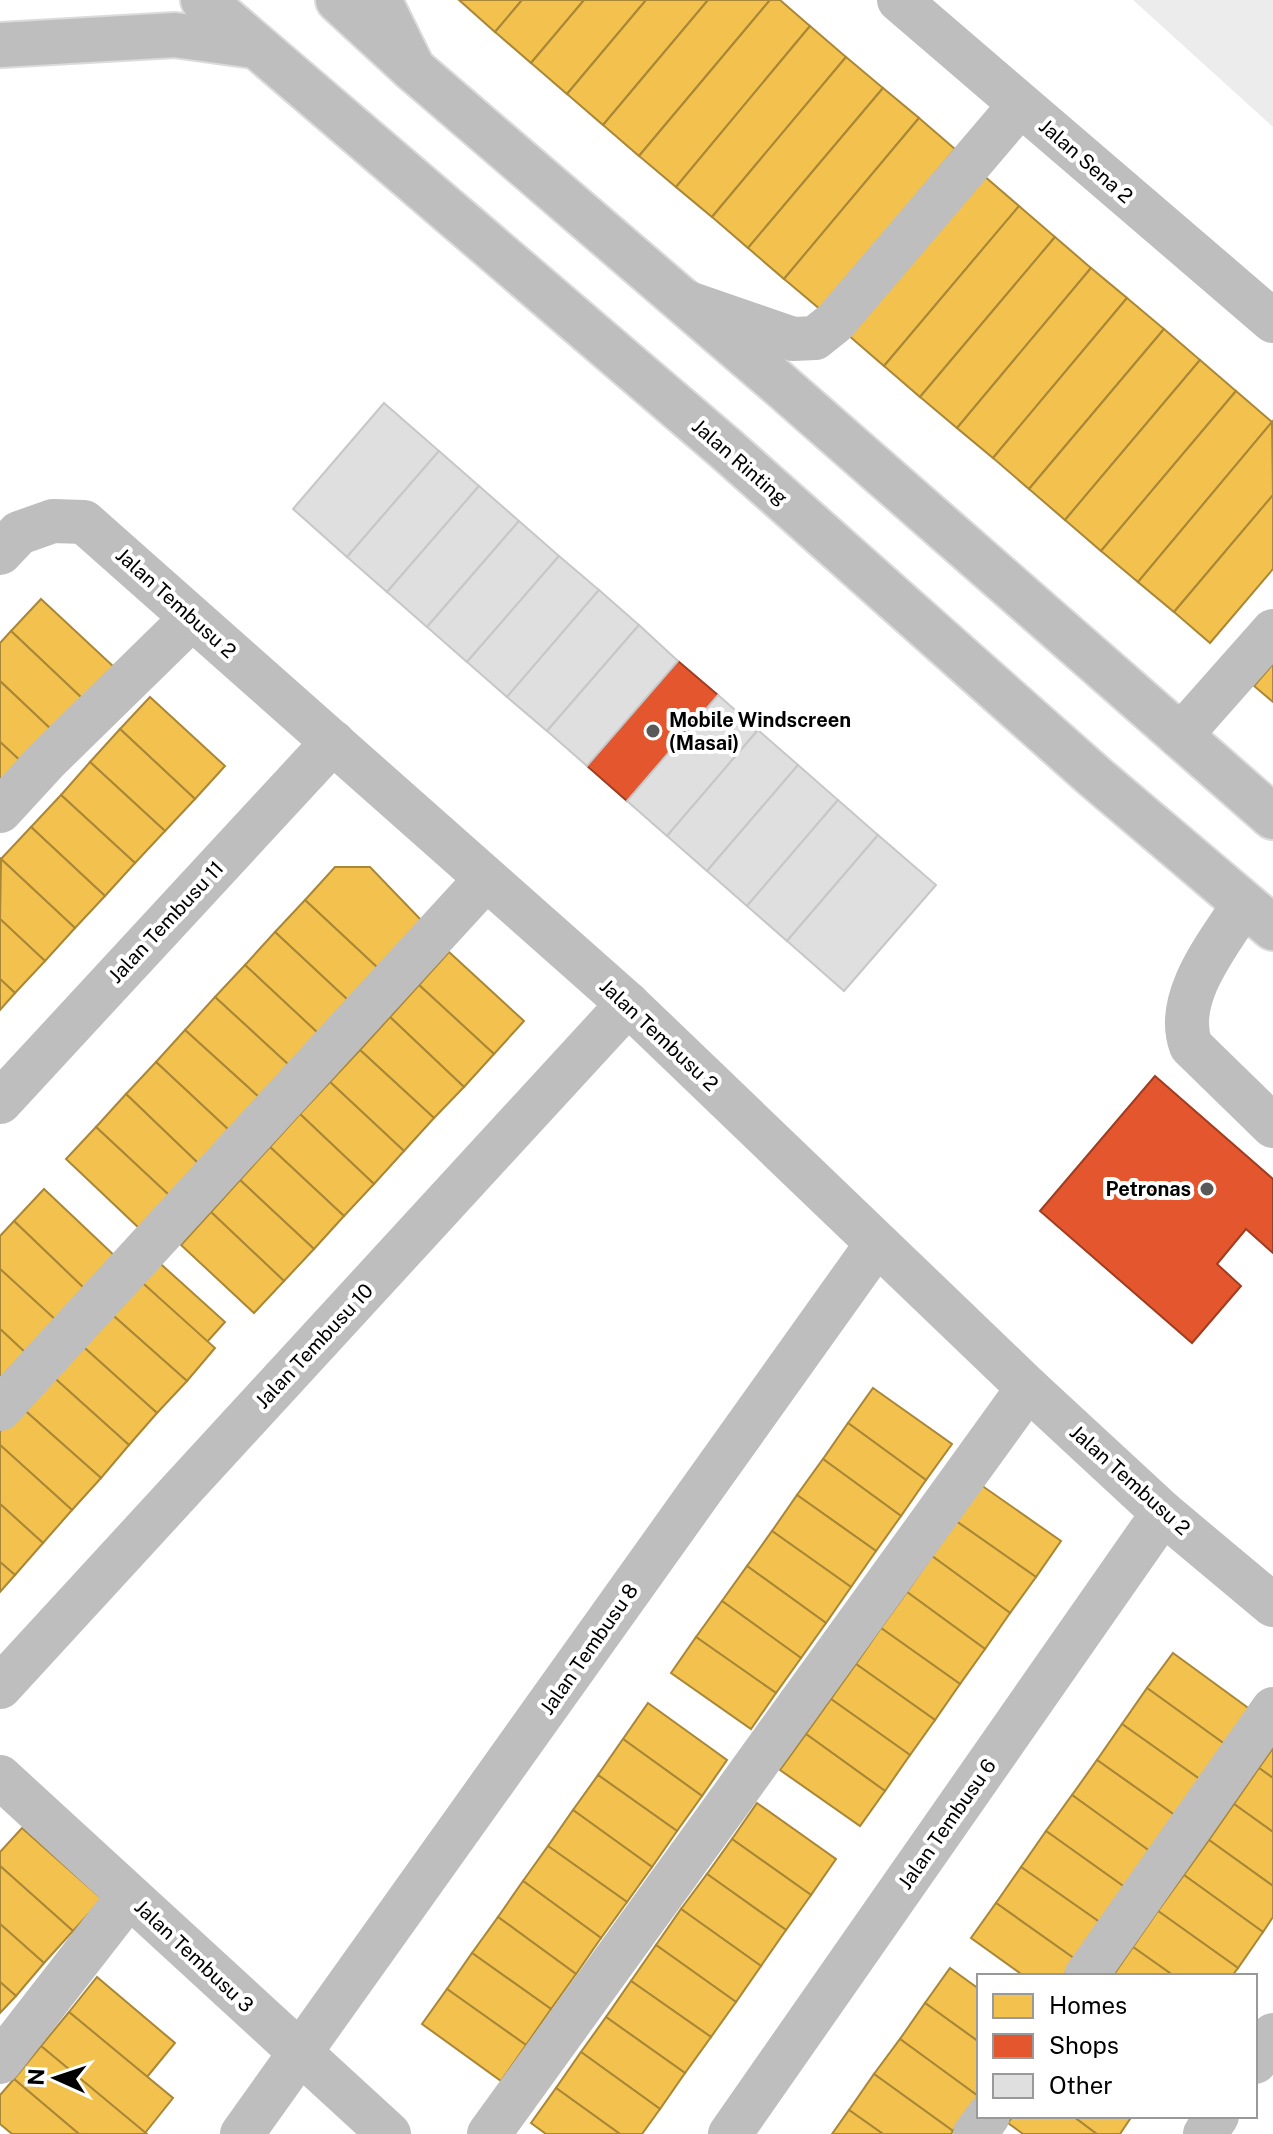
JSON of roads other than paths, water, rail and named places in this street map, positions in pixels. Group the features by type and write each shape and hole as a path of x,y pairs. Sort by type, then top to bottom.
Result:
{"main road":[{"name":"Jalan Rinting","path":"203,0 725,448 1095,777 1259,916"},
{"path":"338,0 413,69 1273,817"},
{"path":"379,0 413,69"},
{"name":"Jalan Sena 2","path":"899,0 1273,321"},
{"path":"0,45 175,35 254,46"},
{"path":"683,301 793,339 815,338 835,322 1020,105"},
{"name":"Jalan Tembusu 2","path":"9,543 53,521 84,522 628,1004 1028,1388 1163,1513 1273,1605"},
{"path":"0,811 46,761 192,618"},
{"path":"1180,736 1273,631"},
{"name":"Jalan Tembusu 11","path":"0,1102 333,742"},
{"path":"0,1409 486,879"},
{"path":"1259,916 1211,956 1187,1007 1186,1031 1191,1046 1273,1126"},
{"name":"Jalan Tembusu 10","path":"0,1687 628,1004"},
{"name":"Jalan Tembusu 8","path":"242,2134 876,1245"},
{"path":"489,2134 1028,1388"},
{"name":"Jalan Tembusu 6","path":"730,2134 1163,1513"},
{"path":"1087,1974 1273,1709"},
{"name":"Jalan Tembusu 3","path":"0,1777 389,2134"},
{"path":"0,2062 129,1896"},
{"path":"1257,2059 1273,2035"}],"place":[{"name":"Mobile Windscreen (Masai)","path":"653,731"},
{"name":"Petronas","path":"1207,1189"}]}
